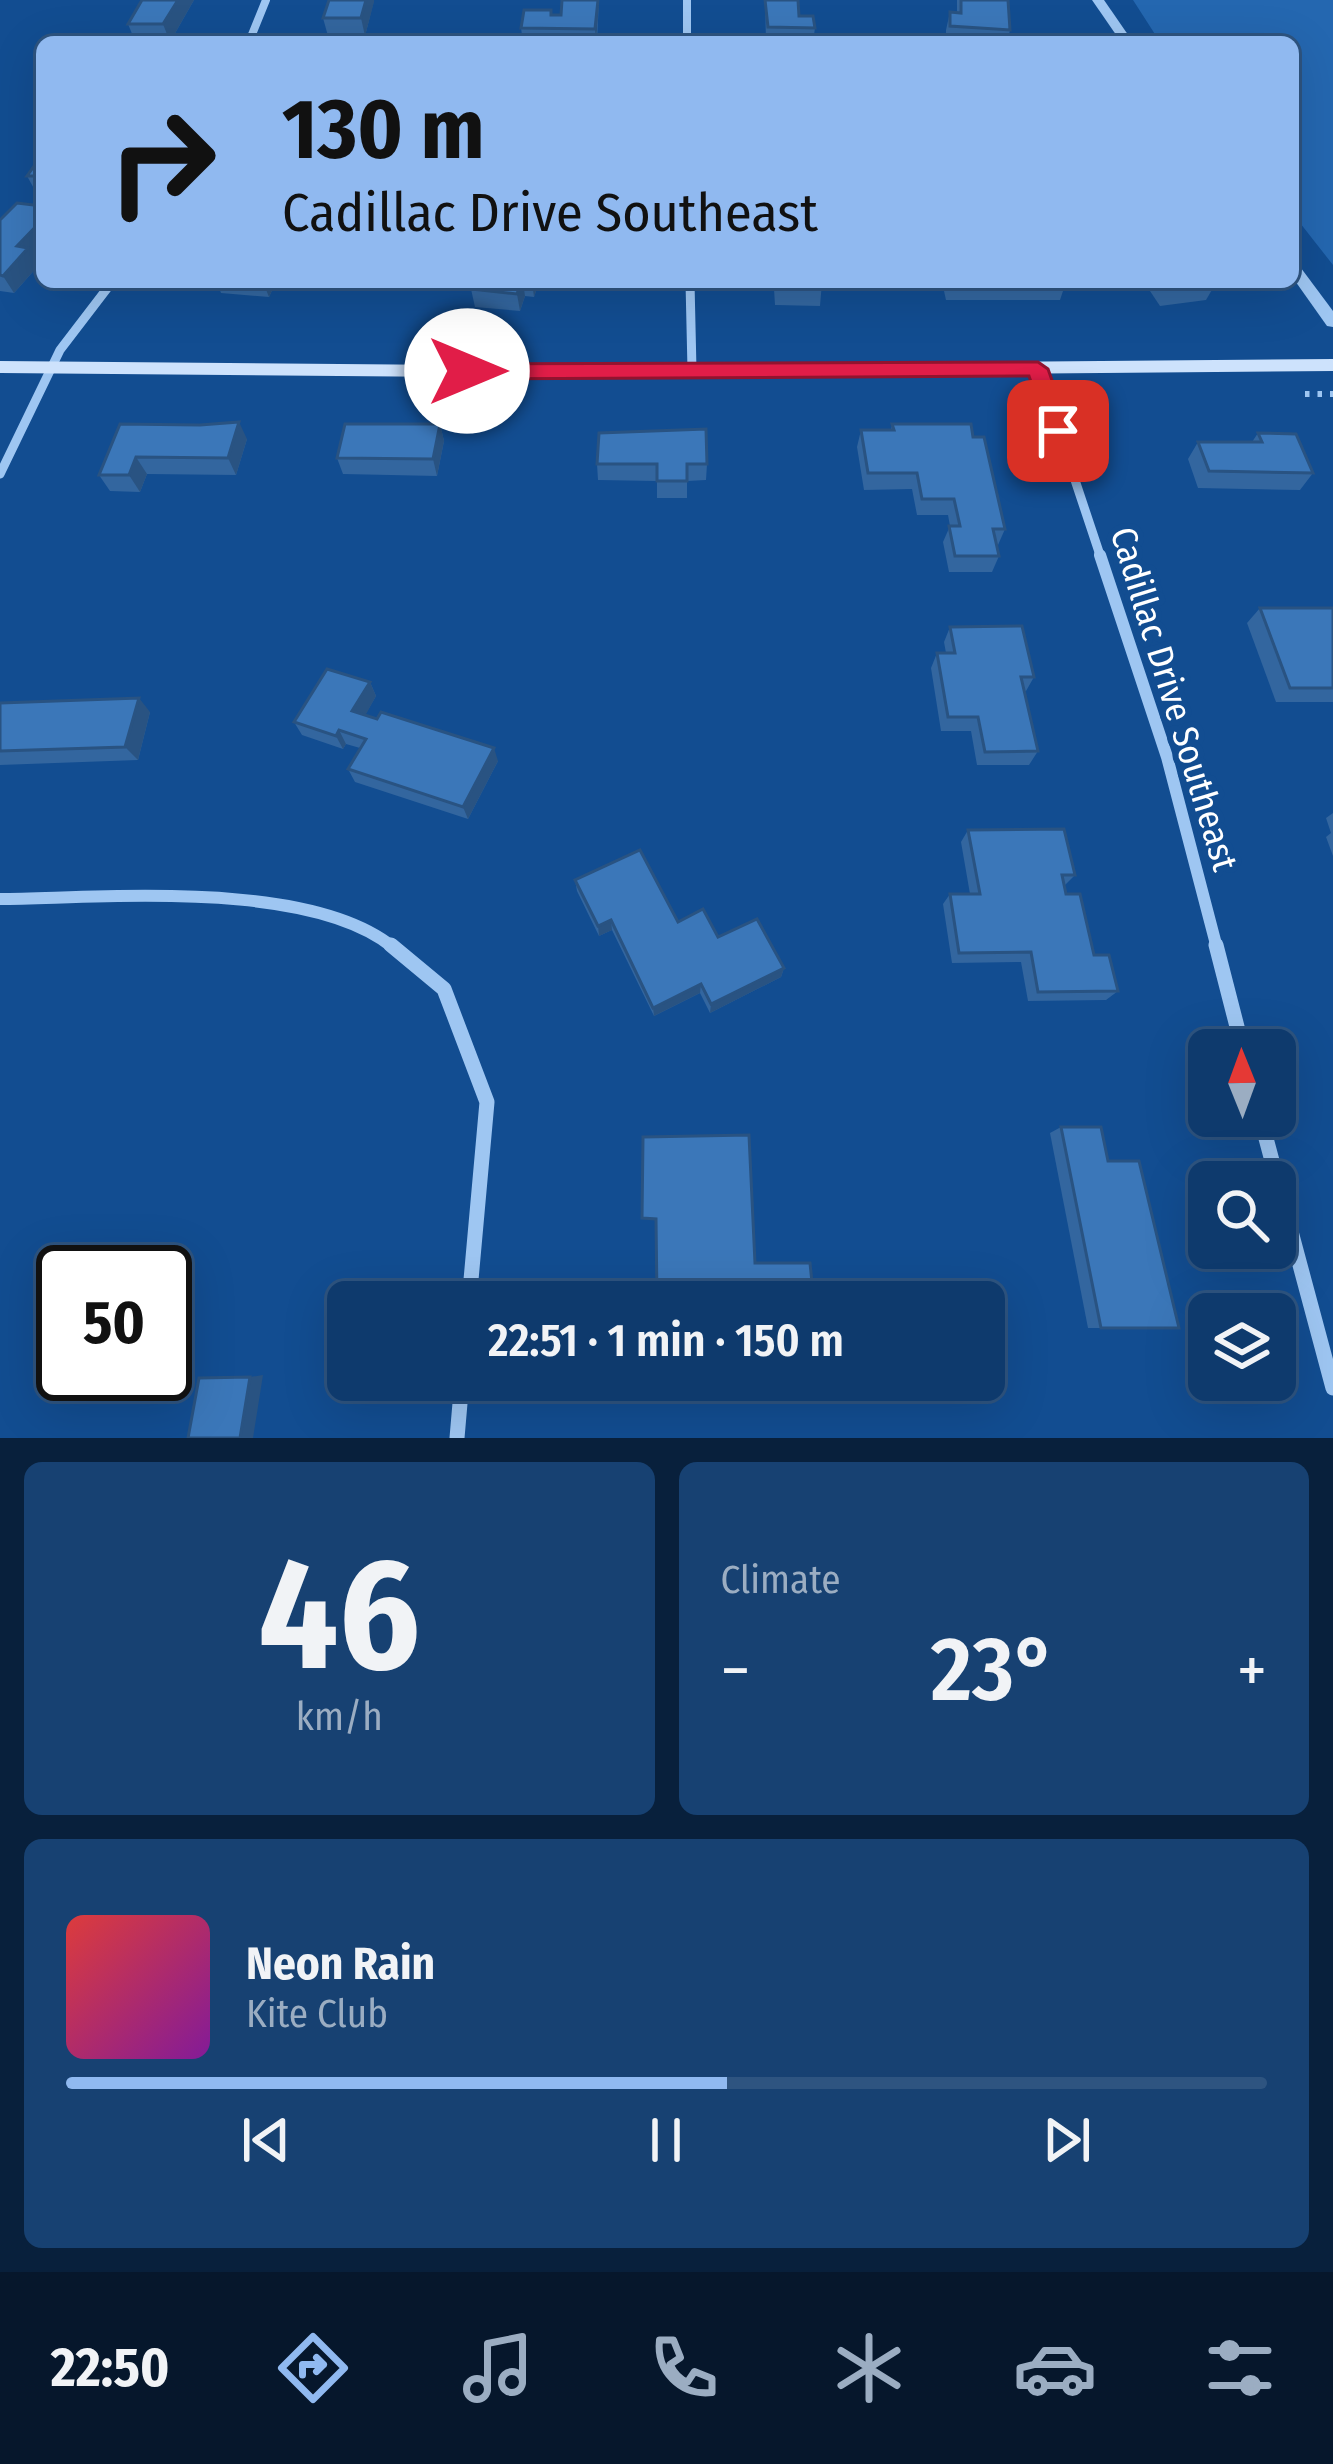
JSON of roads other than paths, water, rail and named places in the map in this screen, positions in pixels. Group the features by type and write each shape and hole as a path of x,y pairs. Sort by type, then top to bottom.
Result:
{"main road":[{"path":"0,367 692,370 1333,365"}],"street":[{"path":"251,36 266,0"},
{"path":"687,0 687,36"},
{"path":"1098,0 1122,36"},
{"path":"1299,275 1333,322"},
{"path":"0,474 50,369 108,288"},
{"path":"690,288 692,370"},
{"name":"Cadillac Drive Southeast","path":"1038,369 1167,757 1238,1029"},
{"path":"0,899 213,898 310,910 371,929 444,989 487,1102 471,1281"},
{"path":"1266,1137 1333,1388"},
{"path":"457,1438 460,1401"}]}
